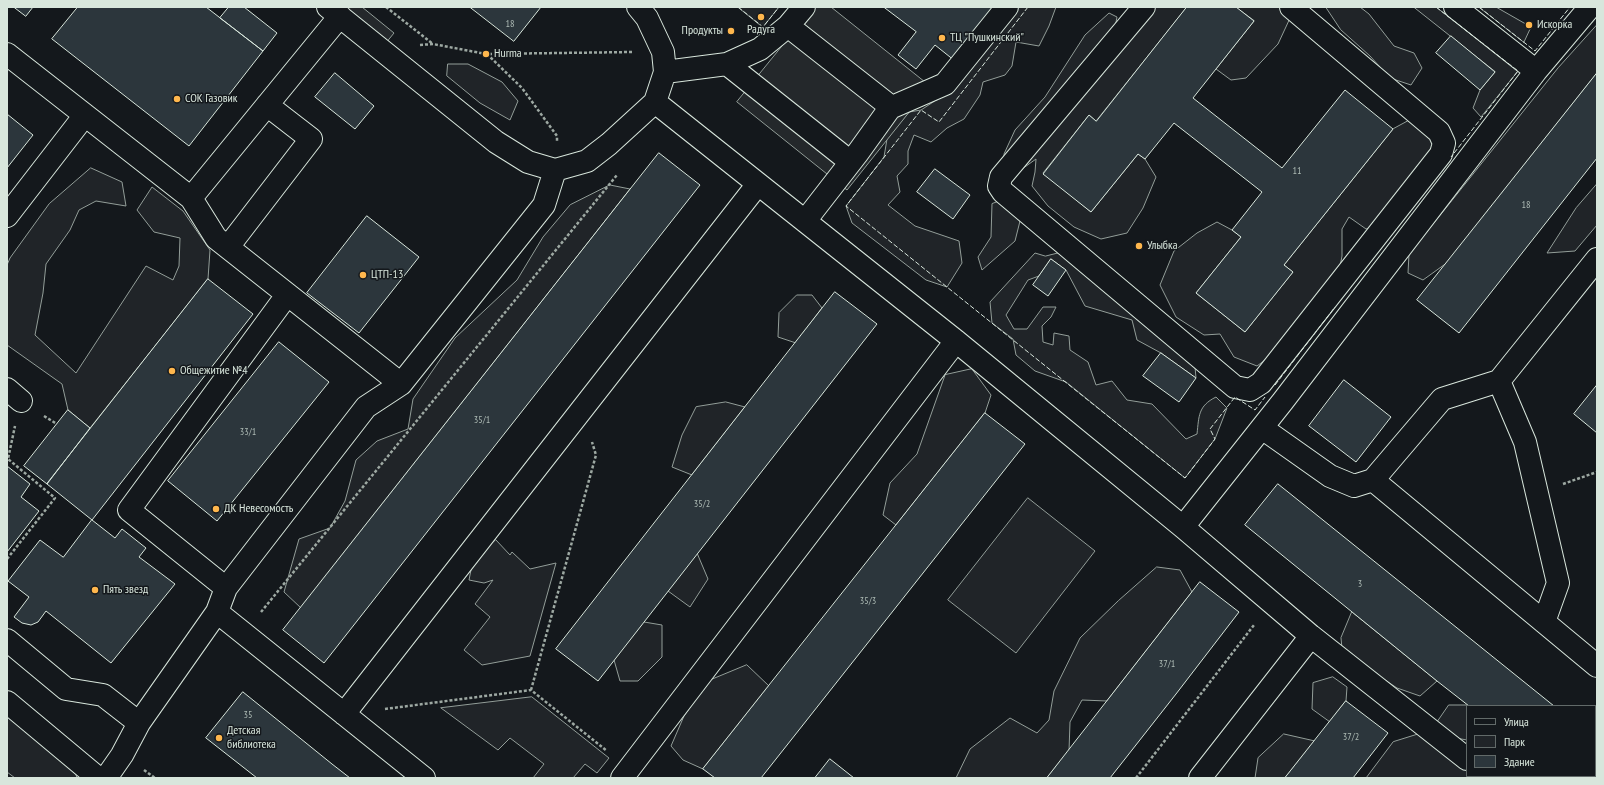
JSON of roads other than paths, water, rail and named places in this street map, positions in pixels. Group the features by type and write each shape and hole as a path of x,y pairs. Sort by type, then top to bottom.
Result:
{"lane":[{"path":"191,198 267,105 334,12 496,142 528,162 555,170 587,161 609,144 655,102 664,62 647,18 638,7"},
{"path":"664,62 727,64 760,49 788,26 804,7"},
{"path":"805,221 857,154 890,108 945,84 1007,7"},
{"path":"1144,7 1001,177 999,186 1003,192 1235,386 1250,390 1261,383 1441,154 1444,143 1439,132 1290,7"},
{"path":"1455,7 1536,71"},
{"path":"1183,527 1283,401 1536,71 1590,7"},
{"path":"788,26 886,103 890,108"},
{"path":"7,54 191,198 216,238 401,384"},
{"path":"727,64 843,156 851,159 857,154"},
{"path":"655,102 956,342 1183,527 1311,636 1466,758"},
{"path":"228,247 311,139 267,105"},
{"path":"7,216 85,115"},
{"path":"106,778 122,755 139,724 217,612 226,588 366,407 401,384 544,205 555,170"},
{"path":"344,714 758,184"},
{"path":"1262,428 1330,476 1354,486 1373,480 1442,399 1499,381 1597,259"},
{"path":"226,588 129,510 287,294"},
{"path":"625,773 956,342"},
{"path":"1499,381 1525,442 1558,583 1544,622"},
{"path":"1261,383 1283,401"},
{"path":"1373,480 1597,666"},
{"path":"217,612 424,778"},
{"path":"1200,778 1311,636"},
{"path":"7,640 66,689 103,695 139,724"},
{"path":"7,702 98,778"}],"place":[{"name":"Радуга","path":"761,17"},
{"name":"Искорка","path":"1529,25"},
{"name":"Продукты","path":"731,31"},
{"name":"ТЦ \"Пушкинский\"","path":"942,38"},
{"name":"Hurma","path":"486,54"},
{"name":"СОК Газовик","path":"177,99"},
{"name":"Улыбка","path":"1139,246"},
{"name":"ЦТП-13","path":"363,275"},
{"name":"Общежитие №4","path":"172,371"},
{"name":"ДК Невесомость","path":"216,509"},
{"name":"Пять звезд","path":"95,590"},
{"name":"Детская библиотека","path":"219,738"}]}
